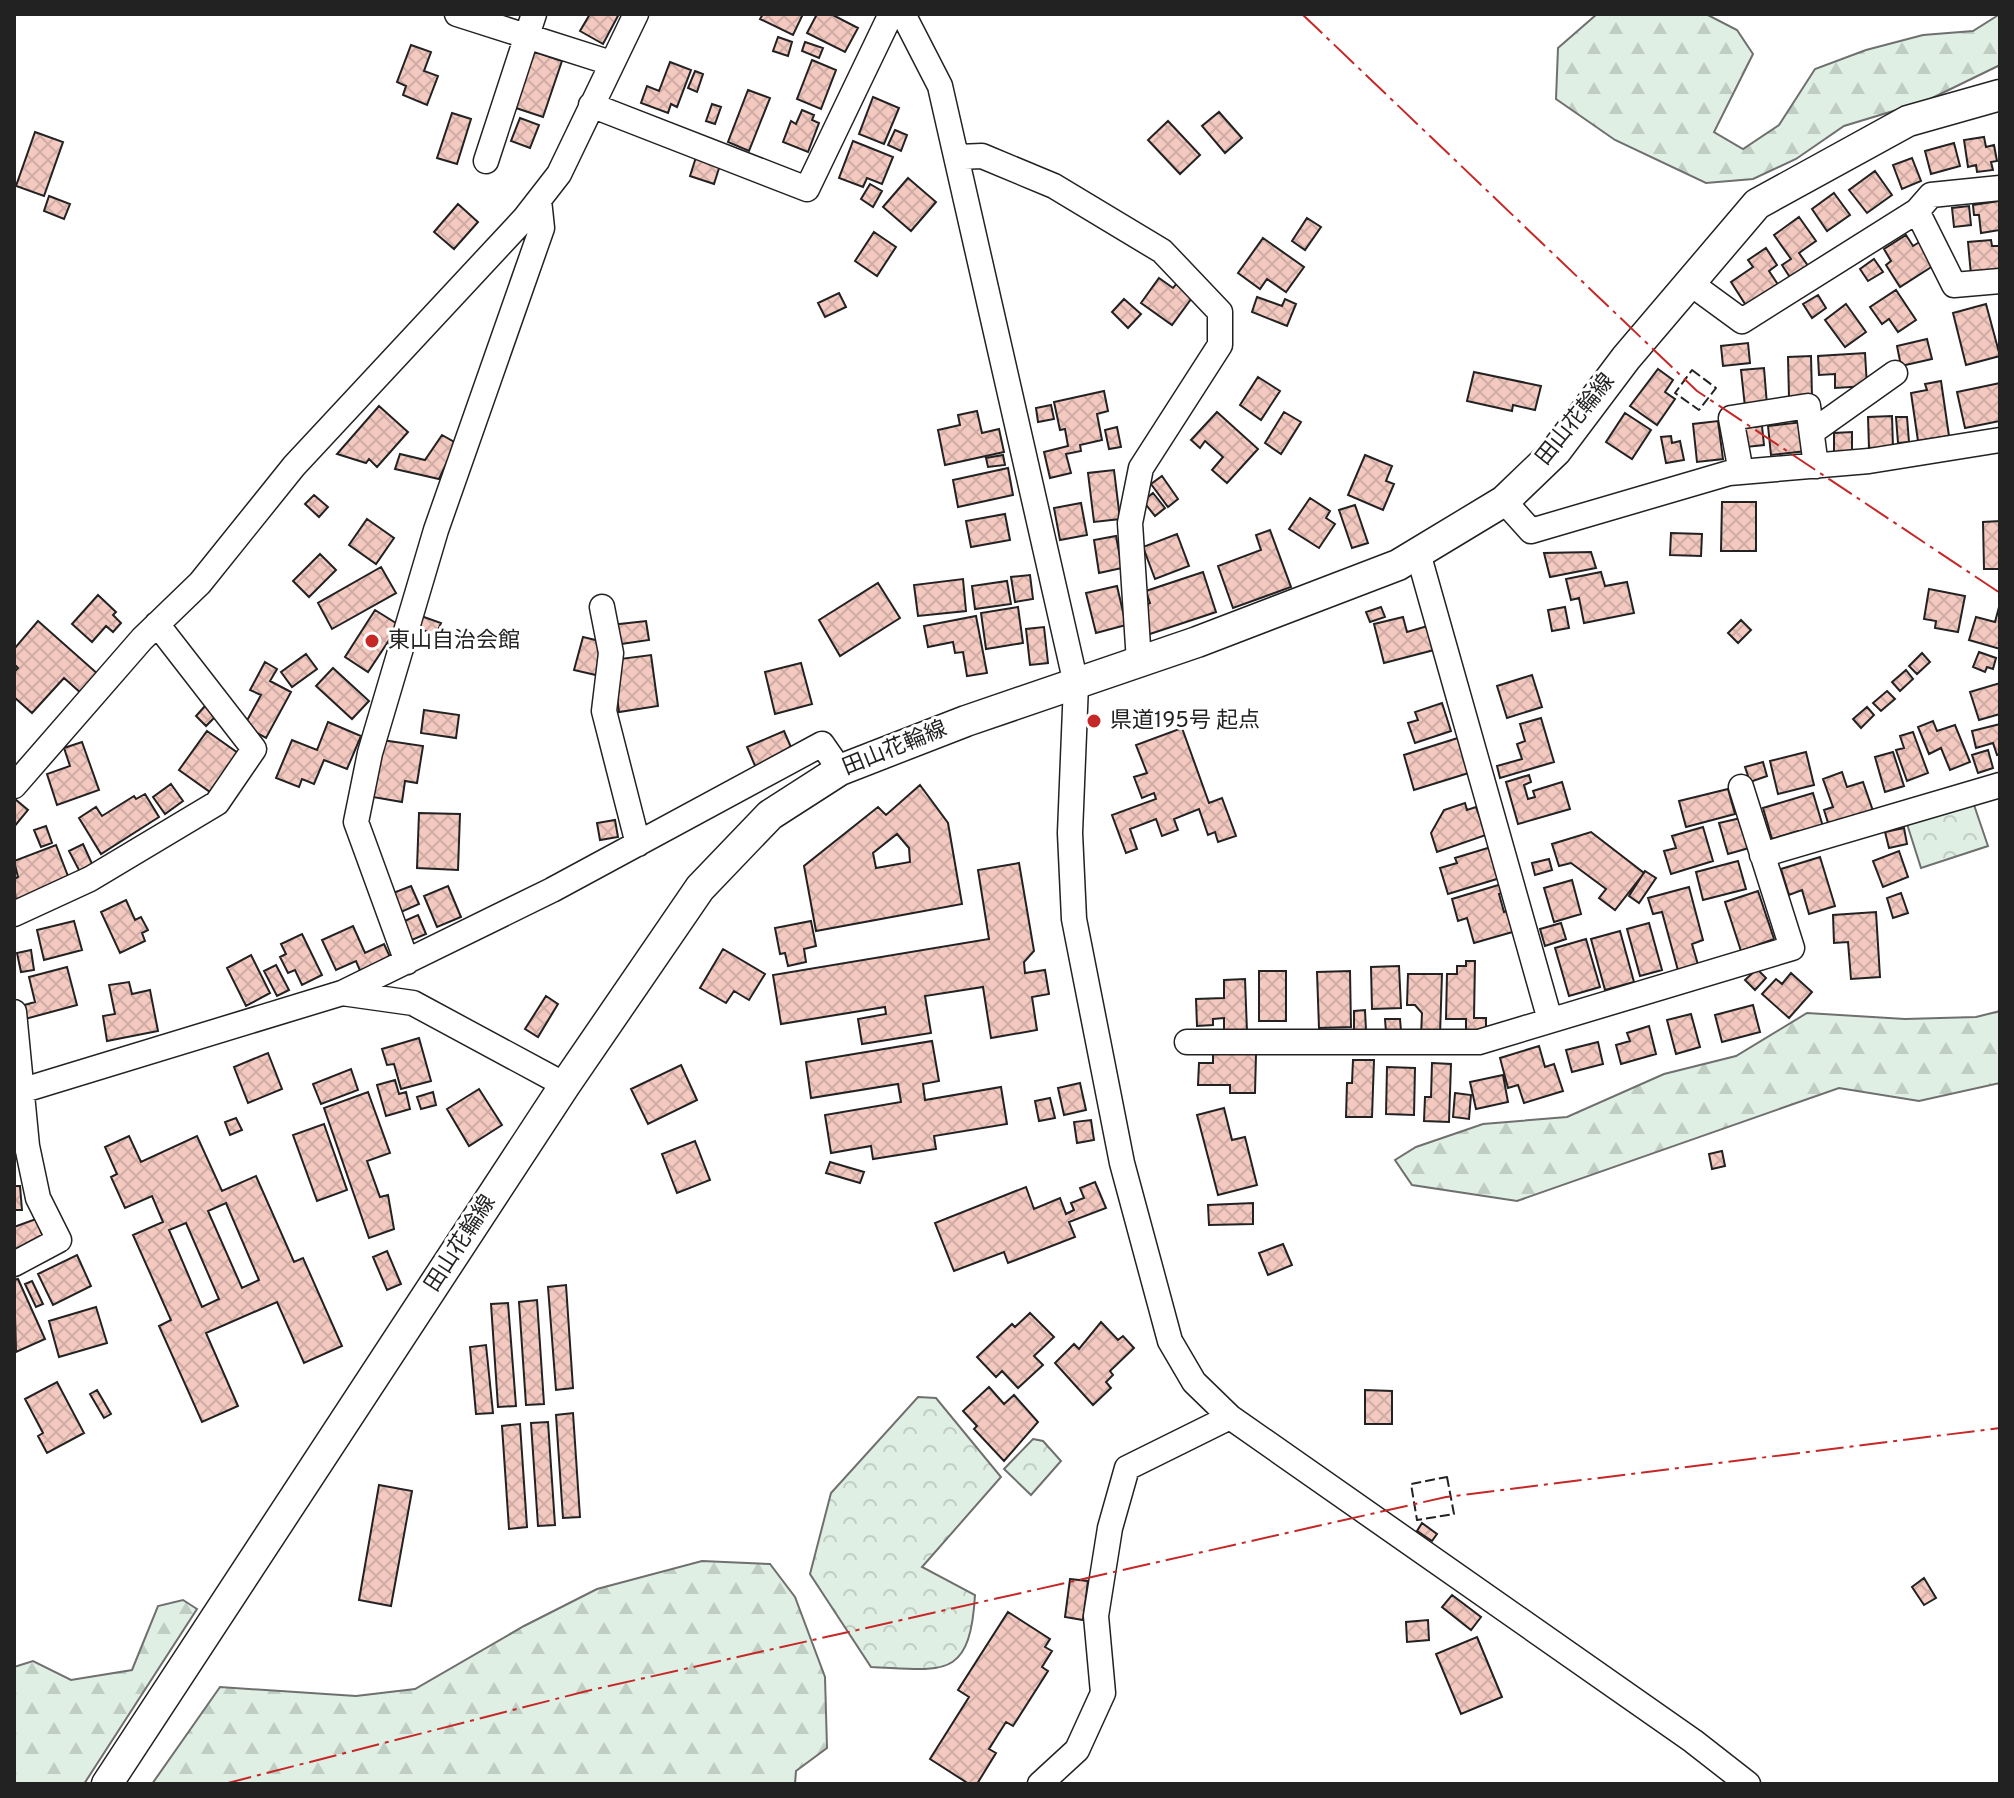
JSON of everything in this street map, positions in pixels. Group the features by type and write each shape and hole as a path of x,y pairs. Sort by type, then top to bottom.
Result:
{"main road":[{"name":"田山花輪線","path":"107,1784 565,1085 700,888 770,815 840,770 966,721 1139,662 1398,565 1504,501 1556,451 1626,358 1757,204 1908,121 2000,95"}],"street":[{"path":"457,14 531,26 611,63"},
{"path":"14,786 157,624 200,583 294,466 539,200 559,174 636,14"},
{"path":"591,105 807,189 891,14"},
{"path":"903,14 940,86 1076,684 1070,833 1074,919 1122,1163 1170,1341 1194,1382 1230,1417 1682,1733 1748,1784"},
{"path":"486,161 531,26"},
{"path":"958,157 982,156 1054,186 1162,251 1220,312 1220,345 1141,468 1130,523 1139,662"},
{"path":"1690,283 1742,321 1917,211 1931,195 2000,188"},
{"path":"407,962 356,822 370,753 436,530 542,228 539,200"},
{"path":"1917,211 1954,285 2000,281"},
{"path":"1812,432 1895,373"},
{"path":"1741,472 1731,418 1808,406 1816,466"},
{"path":"1504,501 1531,531 1741,472 1973,447 2000,440"},
{"path":"1418,553 1550,1020"},
{"path":"602,607 611,653 604,711 638,844"},
{"path":"14,914 90,879 217,803 254,749 157,624"},
{"path":"18,1091 342,993 638,844 822,744 840,770"},
{"path":"1762,855 2000,785"},
{"path":"1187,1042 1479,1042 1792,948 1741,787"},
{"path":"342,993 413,1003 565,1085"},
{"path":"14,1012 18,1091 38,1198 59,1240 14,1264"},
{"path":"1040,1784 1077,1750 1103,1693 1096,1616 1110,1528 1127,1468 1230,1417"}],"green space":[{"path":"1597,14 1706,14 1737,30 1753,54 1714,132 1743,149 1779,125 1815,69 1866,50 1923,35 1973,31 2000,14 2000,65 1926,101 1844,126 1796,159 1753,179 1706,183 1615,140 1556,99 1558,48"},
{"path":"1973,802 1988,846 1921,868 1907,824"},
{"path":"2000,1011 2000,1083 1919,1101 1839,1088 1517,1201 1412,1185 1395,1160 1416,1147 1483,1124 1567,1117 1664,1074 1736,1056 1807,1013 1905,1019 1976,1017"},
{"path":"918,1397 936,1398 1001,1477 922,1567 975,1595 967,1643 959,1656 948,1664 934,1668 871,1667 810,1574 831,1493"},
{"path":"1033,1439 1043,1441 1061,1461 1031,1495 1004,1469"},
{"path":"702,1561 770,1564 795,1597 825,1677 827,1748 796,1771 795,1784 152,1784 220,1687 356,1696 415,1689 524,1626 597,1589"},
{"path":"183,1600 197,1609 84,1784 14,1784 14,1667 33,1661 71,1680 132,1670 158,1606"}],"building":[{"path":"590,14 619,14 603,44 580,31"},
{"path":"763,14 803,14 793,35 760,19"},
{"path":"817,14 831,14 858,28 845,52 807,33"},
{"path":"778,37 792,42 788,56 773,51"},
{"path":"805,42 823,48 819,58 802,51"},
{"path":"411,45 431,52 424,71 438,76 427,105 403,95 406,86 397,82"},
{"path":"529,50 562,61 543,117 510,106"},
{"path":"812,60 836,70 821,109 797,99"},
{"path":"670,62 691,70 677,107 671,104 668,113 641,103 647,86 659,91"},
{"path":"695,71 703,74 697,92 688,88"},
{"path":"748,90 770,98 749,151 728,142"},
{"path":"873,97 899,108 884,144 859,134"},
{"path":"712,104 721,107 715,124 706,121"},
{"path":"802,110 814,115 812,120 819,123 808,152 783,142 791,121 796,124"},
{"path":"1219,112 1242,138 1225,153 1202,126"},
{"path":"452,113 471,119 457,164 437,158"},
{"path":"520,118 539,125 530,148 511,141"},
{"path":"1168,121 1200,155 1180,174 1148,140"},
{"path":"895,130 907,135 901,151 888,145"},
{"path":"35,132 63,142 44,196 16,186"},
{"path":"1984,137 1986,147 1994,145 1997,161 1991,162 1993,170 1977,172 1976,165 1968,167 1964,140"},
{"path":"853,141 893,157 882,184 867,178 863,187 839,178"},
{"path":"1954,143 1960,166 1931,174 1925,151"},
{"path":"697,154 721,162 714,184 690,176"},
{"path":"1912,158 1921,181 1902,189 1893,165"},
{"path":"1875,171 1892,195 1867,213 1849,190"},
{"path":"908,178 936,202 911,231 883,207"},
{"path":"870,184 882,191 873,207 861,199"},
{"path":"1834,193 1850,215 1827,231 1812,209"},
{"path":"49,196 70,204 64,219 44,211"},
{"path":"1999,201 2000,230 1981,233 1979,215 1974,215 1973,205"},
{"path":"458,204 478,222 454,249 434,232"},
{"path":"1969,206 1971,225 1954,227 1952,208"},
{"path":"1799,217 1816,241 1799,253 1811,270 1793,282 1782,265 1791,259 1774,235"},
{"path":"1307,218 1321,227 1305,250 1292,241"},
{"path":"874,232 896,247 877,276 855,261"},
{"path":"1906,235 1913,246 1921,241 1936,264 1900,287 1886,265 1891,261 1884,249"},
{"path":"1263,238 1304,267 1286,292 1267,279 1260,289 1238,273"},
{"path":"1991,240 1992,246 2000,246 1999,272 1971,275 1968,242"},
{"path":"1766,248 1777,265 1769,271 1779,286 1747,307 1731,282 1753,267 1748,260"},
{"path":"1874,259 1883,272 1868,281 1860,269"},
{"path":"1159,278 1173,288 1181,278 1197,291 1172,325 1141,303"},
{"path":"1896,290 1916,320 1898,332 1889,319 1882,324 1870,307"},
{"path":"839,293 846,307 825,317 818,303"},
{"path":"1818,295 1826,308 1812,318 1803,304"},
{"path":"1257,297 1282,306 1285,299 1296,304 1287,326 1252,312"},
{"path":"1124,299 1141,314 1128,328 1112,312"},
{"path":"1846,304 1866,332 1845,347 1825,320"},
{"path":"1986,304 2000,356 1966,365 1953,313"},
{"path":"1927,339 1932,359 1901,366 1897,346"},
{"path":"1748,343 1750,363 1723,366 1721,346"},
{"path":"1865,353 1867,386 1835,388 1835,374 1819,375 1818,356"},
{"path":"1811,356 1812,396 1789,397 1788,357"},
{"path":"1764,368 1767,405 1745,407 1741,370"},
{"path":"1658,369 1673,380 1665,392 1675,399 1657,425 1630,406"},
{"path":"1474,372 1541,386 1535,410 1513,405 1512,411 1467,401"},
{"path":"1258,377 1280,391 1261,420 1240,405"},
{"path":"1941,381 1949,436 1918,441 1911,393 1927,390 1925,384"},
{"path":"2000,383 2000,421 1965,428 1957,392"},
{"path":"1104,391 1108,411 1097,414 1102,440 1080,445 1081,451 1066,454 1071,473 1050,478 1044,452 1068,446 1065,429 1060,430 1054,402"},
{"path":"1051,405 1054,419 1038,422 1036,408"},
{"path":"379,406 408,432 377,467 369,459 366,463 337,454"},
{"path":"977,411 982,433 999,429 1004,452 945,465 938,430 960,425 958,415"},
{"path":"1217,412 1258,449 1227,483 1212,470 1223,457 1205,441 1200,448 1191,440"},
{"path":"1284,412 1301,422 1281,454 1265,443"},
{"path":"1625,413 1651,430 1632,459 1606,442"},
{"path":"1892,416 1893,448 1869,448 1868,417"},
{"path":"1896,417 1907,417 1909,442 1898,443"},
{"path":"1718,421 1723,459 1697,462 1693,424"},
{"path":"1803,422 1806,451 1771,455 1768,426"},
{"path":"1762,426 1764,445 1746,447 1744,428"},
{"path":"1117,427 1121,447 1109,449 1105,430"},
{"path":"1852,432 1852,451 1834,452 1834,433"},
{"path":"442,435 456,443 439,479 395,469 400,454 425,460"},
{"path":"1671,436 1672,443 1680,441 1684,460 1666,463 1661,437"},
{"path":"1003,455 1005,465 988,467 986,458"},
{"path":"1365,455 1392,466 1386,481 1394,484 1383,510 1348,495"},
{"path":"1008,468 1013,495 958,507 953,480"},
{"path":"1114,470 1120,519 1094,522 1088,473"},
{"path":"1162,476 1178,499 1168,507 1151,484"},
{"path":"1153,493 1165,508 1155,516 1143,501"},
{"path":"314,495 328,507 319,517 305,504"},
{"path":"1310,498 1330,511 1326,518 1335,524 1319,548 1289,529"},
{"path":"1722,502 1756,502 1756,551 1721,551"},
{"path":"1081,503 1087,535 1060,540 1054,508"},
{"path":"1355,505 1368,543 1352,548 1339,510"},
{"path":"1005,514 1010,540 971,547 966,521"},
{"path":"367,519 394,538 376,564 349,545"},
{"path":"2000,521 2000,569 1984,569 1983,522"},
{"path":"1270,530 1291,587 1233,608 1218,566 1261,550 1256,535"},
{"path":"1671,533 1702,534 1701,556 1670,555"},
{"path":"1177,534 1189,566 1155,579 1143,547"},
{"path":"1116,536 1122,568 1099,573 1094,540"},
{"path":"1591,552 1596,568 1550,577 1544,553"},
{"path":"320,554 336,570 309,597 293,581"},
{"path":"381,567 396,593 332,629 318,603"},
{"path":"1203,572 1216,612 1147,635 1138,607 1150,603 1146,591"},
{"path":"1601,572 1605,586 1627,582 1634,613 1584,623 1579,598 1571,600 1566,579"},
{"path":"1030,575 1033,599 1015,602 1011,577"},
{"path":"963,579 966,611 918,616 914,585"},
{"path":"1007,581 1011,604 975,609 972,586"},
{"path":"878,583 900,618 840,656 819,620"},
{"path":"1117,586 1126,625 1096,633 1086,593"},
{"path":"1929,589 1965,596 1958,632 1935,628 1936,621 1924,619"},
{"path":"98,595 116,612 113,615 121,623 113,632 106,626 92,642 72,624"},
{"path":"1018,607 1023,643 986,649 981,613"},
{"path":"1381,607 1385,617 1370,622 1366,612"},
{"path":"1565,607 1569,628 1552,631 1548,610"},
{"path":"1999,607 2000,649 1969,640 1976,617 1995,622"},
{"name":"東山自治会館","path":"375,610 399,625 368,672 345,657"},
{"path":"421,616 441,623 436,635 417,628"},
{"path":"976,616 987,673 967,676 963,652 955,653 953,642 928,647 924,626"},
{"path":"1403,617 1407,632 1431,625 1438,649 1384,663 1374,624"},
{"path":"1741,620 1751,630 1738,643 1728,633"},
{"path":"38,621 99,675 82,694 64,678 32,713 14,697 14,672 18,668 14,664 14,649"},
{"path":"646,621 649,640 614,645 611,625"},
{"path":"1044,627 1048,663 1030,665 1026,629"},
{"path":"583,637 608,643 600,676 574,670"},
{"path":"1979,652 1996,658 1993,669 1987,667 1985,672 1973,667"},
{"path":"1922,653 1930,662 1917,674 1909,666"},
{"path":"306,654 317,669 292,687 281,672"},
{"path":"651,655 658,706 619,712 612,660"},
{"path":"265,662 277,669 270,681 291,692 266,738 244,726 261,695 250,690"},
{"path":"801,663 812,704 775,714 765,672"},
{"path":"333,668 369,701 352,719 316,686"},
{"path":"1906,670 1913,679 1900,691 1892,682"},
{"path":"1532,675 1542,707 1507,718 1497,686"},
{"path":"2000,683 2000,714 1979,720 1970,692"},
{"path":"1887,691 1895,699 1881,711 1873,703"},
{"path":"1442,703 1451,731 1415,743 1408,723 1418,720 1415,712"},
{"path":"205,706 216,716 206,726 196,716"},
{"path":"1867,707 1874,715 1861,728 1853,719"},
{"path":"424,710 459,715 456,738 421,733"},
{"path":"1541,718 1554,762 1500,778 1497,766 1522,759 1517,744 1525,741 1520,724"},
{"path":"1933,721 1937,731 1955,725 1970,762 1950,770 1941,748 1929,754 1918,727"},
{"path":"328,722 361,736 347,769 324,760 314,784 302,779 299,787 276,778 292,740 317,750"},
{"path":"2000,724 2000,754 1997,755 1993,743 1976,748 1972,731"},
{"path":"1182,728 1209,803 1222,798 1236,836 1218,842 1215,832 1208,835 1199,809 1174,819 1178,830 1162,836 1156,819 1130,829 1137,849 1126,853 1112,815 1156,799 1154,793 1142,798 1134,777 1147,773 1136,745"},
{"path":"207,731 238,753 210,792 179,770"},
{"path":"784,731 793,752 756,768 747,747"},
{"path":"1913,732 1928,773 1907,781 1896,750 1904,748 1900,736"},
{"path":"1464,736 1475,771 1414,790 1404,755"},
{"path":"382,740 423,746 417,783 405,781 402,802 373,797"},
{"path":"82,742 99,790 57,805 47,774 70,766 64,748"},
{"path":"1988,750 1993,768 1978,773 1972,755"},
{"path":"1806,752 1814,785 1778,794 1770,761"},
{"path":"1893,752 1904,786 1885,792 1875,757"},
{"path":"1763,762 1767,776 1750,782 1745,767"},
{"path":"1842,772 1847,787 1863,782 1873,811 1829,826 1824,810 1833,807 1823,779"},
{"path":"1529,775 1531,782 1524,785 1528,799 1535,797 1533,791 1562,782 1570,809 1518,824 1506,782"},
{"path":"171,784 183,801 165,814 153,797"},
{"path":"920,785 948,823 962,904 816,931 804,866 878,807 886,815","holes":["897,834 909,848 910,862 876,868 873,853"]},
{"path":"1728,789 1735,814 1686,827 1679,801"},
{"path":"1813,793 1824,830 1800,837 1798,831 1772,839 1763,808"},
{"path":"145,794 159,817 101,854 79,818 96,807 102,816 134,796 136,799"},
{"path":"14,800 28,810 14,827"},
{"path":"1465,803 1467,810 1476,807 1486,835 1437,852 1431,833 1444,810"},
{"path":"419,813 460,814 458,870 417,868"},
{"path":"1741,818 1749,848 1728,854 1719,823"},
{"path":"615,820 618,837 600,840 597,823"},
{"path":"46,826 52,843 41,847 34,830"},
{"path":"1703,827 1713,861 1671,874 1664,851 1676,848 1672,836"},
{"path":"1904,828 1907,844 1889,848 1885,832"},
{"path":"1591,832 1644,873 1615,910 1599,898 1606,889 1571,863 1559,866 1552,844"},
{"path":"83,844 93,866 80,872 69,851"},
{"path":"56,845 71,884 16,905 14,879 18,877 14,861"},
{"path":"1491,847 1500,878 1448,894 1440,868 1457,863 1455,858"},
{"path":"1899,851 1908,877 1883,887 1873,861"},
{"path":"1820,857 1835,906 1809,914 1802,890 1789,895 1781,869"},
{"path":"1549,859 1552,870 1535,875 1532,863"},
{"path":"1738,861 1746,889 1703,900 1696,872"},
{"path":"1019,863 1034,951 1024,962 1025,973 1045,970 1049,994 1032,997 1037,1030 991,1038 983,987 925,996 931,1033 862,1044 858,1019 886,1014 885,1007 781,1024 773,975 989,939 978,870"},
{"path":"1645,871 1656,878 1639,903 1629,896"},
{"path":"1572,880 1581,914 1554,922 1544,888"},
{"path":"1505,883 1507,892 1499,894 1504,912 1510,910 1516,931 1474,943 1467,918 1458,921 1452,899"},
{"path":"411,886 419,904 401,912 393,893"},
{"path":"448,886 461,917 437,927 424,896"},
{"path":"1689,887 1703,940 1692,944 1699,968 1679,974 1662,912 1653,914 1648,898"},
{"path":"1758,891 1774,939 1741,951 1725,902"},
{"path":"1901,893 1908,913 1893,918 1887,898"},
{"path":"126,900 135,920 141,917 148,930 142,933 145,941 120,953 101,912"},
{"path":"1876,912 1880,977 1851,979 1848,942 1834,943 1833,915"},
{"path":"418,915 426,934 407,942 400,923"},
{"path":"74,921 82,950 44,960 37,930"},
{"path":"811,921 816,946 804,949 806,962 788,966 785,953 780,954 775,928"},
{"path":"1561,923 1566,939 1545,946 1540,929"},
{"path":"1649,923 1662,970 1640,976 1627,929"},
{"path":"353,926 365,953 384,944 391,959 361,973 356,961 336,970 322,940"},
{"path":"1620,931 1634,982 1605,990 1591,939"},
{"path":"302,934 322,975 302,985 295,970 288,973 280,957 286,954 281,944"},
{"path":"1586,939 1600,987 1569,996 1555,948"},
{"path":"723,949 765,974 749,1000 734,991 726,1003 700,988"},
{"path":"31,950 34,970 21,972 17,953"},
{"path":"251,955 270,993 246,1006 227,968"},
{"path":"1466,961 1475,961 1474,1018 1486,1018 1486,1032 1466,1032 1466,1019 1446,1019 1447,974 1457,974 1457,966 1466,966"},
{"path":"276,965 289,990 277,996 264,971"},
{"path":"1399,966 1401,1008 1372,1009 1371,967"},
{"path":"67,967 77,1005 25,1019 21,1006 35,1002 29,977"},
{"path":"1757,969 1766,978 1755,990 1745,980"},
{"path":"1259,971 1286,971 1286,1021 1259,1021"},
{"path":"1350,971 1351,1027 1319,1028 1317,972"},
{"path":"1791,973 1812,992 1789,1018 1762,994 1776,979 1782,984"},
{"path":"1408,974 1442,974 1440,1035 1421,1035 1422,1013 1415,1005 1407,1005"},
{"path":"1245,979 1247,1032 1224,1033 1224,1018 1213,1019 1213,1025 1197,1026 1196,999 1224,998 1224,980"},
{"path":"129,982 132,994 150,990 158,1031 107,1041 103,1016 115,1014 109,985"},
{"path":"546,996 558,1004 538,1037 525,1029"},
{"path":"1753,1005 1760,1032 1722,1042 1715,1015"},
{"path":"1365,1010 1366,1031 1354,1031 1354,1011"},
{"path":"1691,1014 1700,1047 1676,1054 1667,1020"},
{"path":"1385,1019 1400,1019 1401,1031 1386,1032"},
{"path":"1649,1026 1656,1054 1621,1064 1616,1045 1630,1041 1627,1033"},
{"path":"419,1038 431,1081 401,1089 394,1064 387,1065 382,1049"},
{"path":"932,1041 939,1081 923,1084 925,1100 1001,1087 1007,1124 934,1136 936,1149 873,1159 871,1146 831,1153 825,1115 901,1102 898,1084 811,1098 806,1062"},
{"path":"1598,1042 1603,1064 1572,1072 1566,1050"},
{"path":"1539,1046 1545,1067 1554,1064 1563,1091 1524,1103 1518,1085 1508,1088 1500,1058"},
{"path":"268,1053 282,1089 248,1103 234,1067"},
{"path":"1213,1053 1256,1054 1255,1093 1230,1093 1230,1085 1198,1085 1199,1063 1213,1063"},
{"path":"1353,1060 1374,1060 1372,1117 1346,1117 1347,1083 1352,1083"},
{"path":"1432,1063 1451,1064 1449,1122 1424,1121 1425,1097 1431,1097"},
{"path":"681,1065 697,1100 648,1124 631,1089"},
{"path":"1387,1067 1415,1068 1414,1115 1386,1114"},
{"path":"351,1069 358,1090 321,1104 313,1084"},
{"path":"1503,1075 1508,1102 1476,1109 1470,1082"},
{"path":"395,1080 399,1094 406,1092 410,1109 386,1116 377,1085"},
{"path":"1080,1083 1086,1110 1064,1115 1058,1088"},
{"path":"479,1089 502,1125 469,1146 447,1109"},
{"path":"368,1092 390,1153 367,1161 380,1197 388,1195 394,1229 369,1238 324,1108"},
{"path":"433,1092 436,1105 421,1109 417,1097"},
{"path":"1455,1093 1471,1095 1469,1119 1453,1117"},
{"path":"1050,1098 1055,1118 1039,1121 1035,1101"},
{"path":"1224,1108 1232,1140 1245,1137 1257,1185 1218,1195 1197,1115"},
{"path":"236,1118 242,1130 230,1135 225,1122"},
{"path":"1091,1120 1094,1140 1077,1143 1074,1122"},
{"path":"324,1124 347,1190 317,1201 293,1135"},
{"path":"129,1136 141,1162 197,1136 222,1191 256,1176 294,1262 303,1258 342,1346 304,1363 277,1302 206,1333 238,1406 202,1422 159,1326 171,1320 133,1235 163,1222 152,1196 125,1208 111,1177 117,1174 105,1147","holes":["226,1203 259,1280 242,1288 208,1211","186,1223 219,1299 202,1307 169,1230"]},
{"path":"695,1141 710,1180 677,1193 662,1154"},
{"path":"1722,1151 1725,1166 1712,1169 1709,1154"},
{"path":"830,1162 864,1172 860,1183 826,1173"},
{"path":"1095,1182 1106,1208 1069,1222 1075,1237 1008,1263 1004,1252 954,1271 935,1223 1026,1187 1034,1209 1060,1198 1066,1214 1074,1210 1071,1203 1084,1198 1080,1188"},
{"path":"14,1186 20,1186 22,1210 14,1210"},
{"path":"1253,1203 1253,1224 1209,1225 1208,1205"},
{"path":"36,1219 45,1242 14,1254 14,1227"},
{"path":"1283,1244 1292,1265 1268,1275 1259,1253"},
{"path":"387,1251 401,1284 387,1290 373,1257"},
{"path":"77,1255 91,1286 53,1305 38,1274"},
{"path":"18,1279 45,1339 16,1352 14,1280"},
{"path":"32,1281 43,1304 36,1307 25,1284"},
{"path":"566,1285 573,1388 556,1390 548,1287"},
{"path":"537,1300 544,1404 526,1405 519,1302"},
{"path":"508,1303 516,1406 498,1407 491,1304"},
{"path":"96,1307 107,1343 59,1357 49,1321"},
{"path":"1030,1313 1054,1337 1034,1356 1043,1365 1018,1388 1002,1371 996,1377 977,1357 1012,1324 1015,1327"},
{"path":"1101,1322 1118,1340 1123,1336 1134,1348 1110,1371 1113,1375 1106,1382 1111,1388 1093,1405 1055,1363 1074,1344 1079,1349"},
{"path":"486,1345 493,1413 476,1414 470,1347"},
{"path":"57,1382 84,1433 47,1453 38,1436 43,1433 25,1399"},
{"path":"989,1387 1004,1404 1014,1395 1038,1422 1004,1461 974,1429 977,1426 963,1411"},
{"path":"97,1390 111,1414 104,1418 90,1394"},
{"path":"1365,1390 1392,1391 1392,1424 1365,1424"},
{"path":"573,1413 580,1517 563,1518 556,1415"},
{"path":"548,1422 555,1525 538,1526 531,1423"},
{"path":"520,1424 527,1527 509,1529 502,1426"},
{"path":"379,1485 412,1491 391,1606 359,1600"},
{"path":"1422,1523 1437,1534 1432,1541 1417,1531"},
{"path":"1924,1578 1936,1598 1924,1605 1912,1587"},
{"path":"1070,1579 1088,1581 1083,1620 1065,1617"},
{"path":"1452,1595 1481,1617 1471,1630 1442,1607"},
{"path":"1008,1612 1050,1639 1045,1647 1052,1651 1042,1667 1048,1671 1013,1726 1006,1722 989,1749 996,1753 977,1784 969,1784 930,1759 969,1697 958,1690"},
{"path":"1428,1620 1429,1640 1407,1642 1406,1622"},
{"path":"1477,1637 1502,1697 1461,1714 1436,1654"}],"fence":[{"path":"1692,370 1716,388 1699,410 1675,393 1692,370"},
{"path":"1447,1477 1454,1514 1417,1520 1411,1484 1447,1477"}],"power":[{"path":"1302,14 1697,391 2000,593"},
{"path":"224,1784 587,1691 1446,1497 2000,1428"}],"place":[{"name":"東山自治会館","path":"372,641"},
{"name":"県道195号 起点","path":"1094,721"}]}
